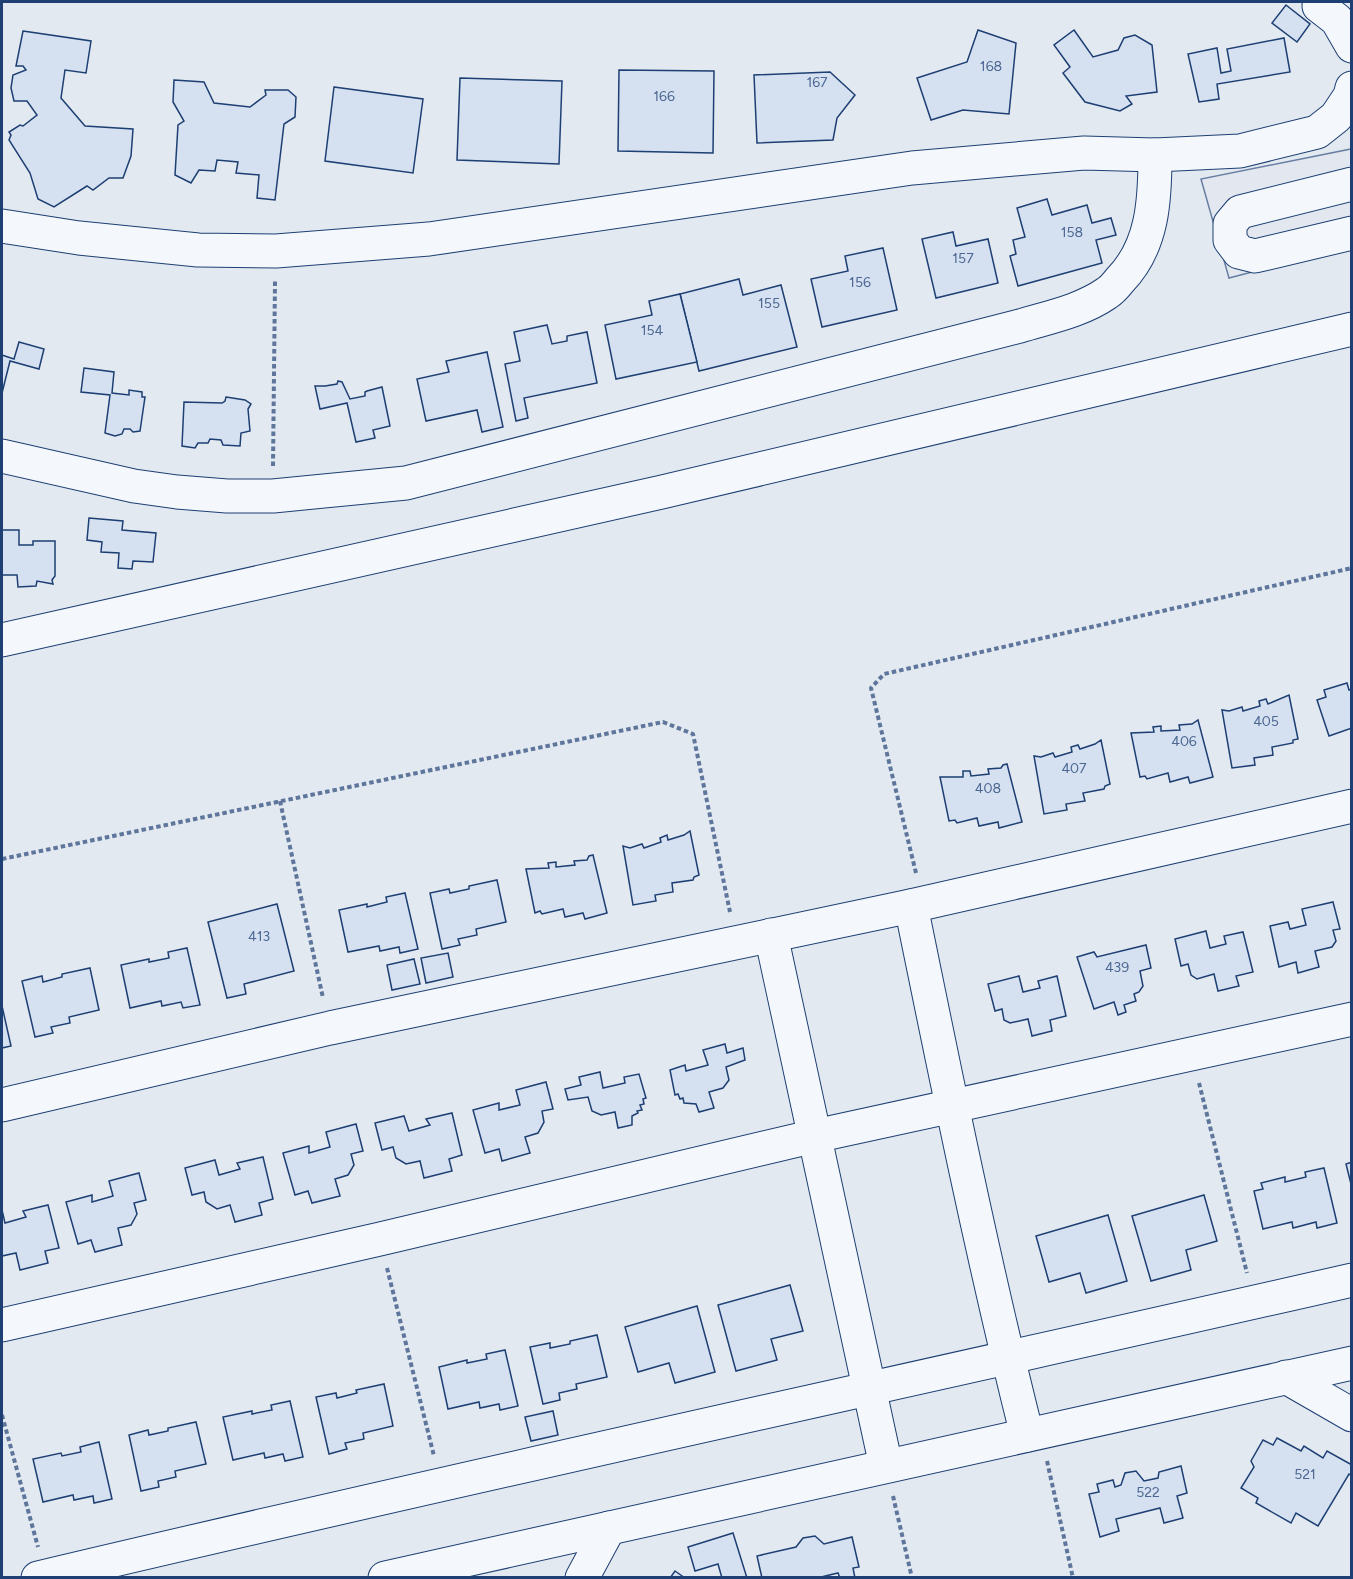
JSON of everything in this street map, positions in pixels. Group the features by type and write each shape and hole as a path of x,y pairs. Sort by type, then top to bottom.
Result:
{"street":[{"path":"1319,6 1337,20 1352,46"},
{"path":"2,226 79,238 198,250 276,251 429,239 912,168 1084,153 1155,155 1240,151 1317,132 1336,117 1350,96 1352,88"},
{"path":"2,456 155,489 227,496 273,496 406,483 1070,312 1108,293 1131,269 1147,237 1155,195 1155,155"},
{"path":"1352,184 1240,212 1230,224 1230,240 1239,252 1255,256 1352,233"},
{"path":"2,640 639,498 1352,329"},
{"path":"2,1105 330,1028 917,904 1352,806"},
{"path":"917,904 951,1107 1008,1359 1034,1433"},
{"path":"771,935 886,1466"},
{"path":"2,1325 380,1239 815,1136 1352,1019"},
{"path":"43,1577 1352,1280"},
{"path":"385,1578 1352,1363"},
{"path":"1286,1377 1352,1415"},
{"path":"582,1578 609,1528"}],"path":[{"path":"273,496 276,251"},
{"path":"917,904 871,688 884,674 1352,568"},
{"path":"2,859 663,722 693,734 736,942"},
{"path":"280,801 330,1028"},
{"path":"1191,1053 1254,1303"},
{"path":"380,1239 441,1485"},
{"path":"2,1415 43,1577"},
{"path":"1034,1433 1073,1578"},
{"path":"886,1466 912,1578"}],"shaded area":[{"path":"2,2 1351,2 1351,1577 2,1578"},
{"path":"1351,149 1351,246 1229,278 1201,179"}],"building":[{"path":"1286,5 1310,24 1297,42 1272,23"},
{"path":"978,30 1016,43 1009,114 963,110 931,120 917,78 967,62"},
{"path":"1074,30 1093,57 1118,50 1124,38 1135,35 1152,45 1157,92 1126,96 1132,104 1120,111 1085,102 1063,73 1070,67 1054,45"},
{"path":"23,31 91,41 86,73 65,70 61,98 85,126 133,129 131,156 123,178 109,178 93,190 87,186 54,207 38,199 30,173 9,140 11,135 9,132 20,125 23,126 37,115 27,101 14,101 11,88 13,75 26,70 23,66 16,66"},
{"path":"1284,38 1290,72 1217,84 1219,99 1199,102 1188,54 1217,48 1221,73 1231,71 1227,49"},
{"path":"619,70 714,71 713,153 618,151"},
{"path":"830,72 855,95 837,118 833,140 757,143 754,75"},
{"path":"460,78 562,81 559,164 457,160"},
{"path":"174,80 204,82 214,103 250,107 266,95 265,90 288,90 296,97 295,117 284,124 275,200 257,198 259,175 236,173 238,162 217,160 215,171 199,170 191,183 175,175 178,125 184,121 173,102"},
{"path":"334,87 423,99 413,173 325,161"},
{"path":"1047,199 1052,215 1087,205 1092,223 1111,218 1116,235 1096,240 1102,263 1018,286 1010,256 1016,254 1013,240 1025,237 1017,208"},
{"path":"953,232 956,246 988,239 998,283 936,298 922,239"},
{"path":"883,248 897,310 822,327 811,279 848,271 845,256"},
{"path":"739,279 743,295 781,285 797,347 699,371 680,294"},
{"path":"680,294 697,362 616,379 605,325 652,315 649,301"},
{"path":"547,325 552,344 567,341 567,336 587,332 597,383 524,398 528,418 516,421 505,364 520,361 514,332"},
{"path":"19,342 44,349 39,369 10,361 2,393 2,355 14,359"},
{"path":"487,352 503,427 482,432 477,410 426,421 417,379 449,372 446,361"},
{"path":"84,368 114,372 112,393 129,395 129,390 142,392 142,397 145,397 140,431 133,432 130,429 124,429 122,434 115,436 105,433 110,395 81,392"},
{"path":"338,381 342,382 350,399 365,396 365,392 382,387 390,426 373,430 375,438 356,442 347,403 320,409 315,386 337,384"},
{"path":"226,397 245,400 251,404 248,409 250,431 241,433 240,446 223,445 221,440 210,439 208,443 198,443 195,448 182,446 184,402 222,403"},
{"path":"89,518 123,521 122,530 156,533 153,562 133,561 132,569 118,568 119,553 101,552 102,542 87,540"},
{"path":"2,530 19,530 19,545 33,545 33,541 55,541 53,584 37,581 36,586 18,587 17,575 2,575"},
{"path":"1347,683 1349,690 1352,689 1352,728 1329,736 1317,700 1326,697 1324,690"},
{"path":"1289,695 1298,739 1293,740 1293,743 1272,747 1273,755 1254,758 1255,765 1232,768 1222,710 1229,711 1242,707 1243,711 1260,706 1259,701 1266,699 1268,704"},
{"path":"1198,720 1213,777 1190,783 1188,777 1170,782 1168,773 1147,779 1145,776 1140,777 1131,733 1154,732 1153,727 1161,726 1161,731 1180,730 1179,725 1192,724"},
{"path":"1101,740 1110,784 1104,789 1083,793 1085,801 1066,804 1067,810 1044,814 1034,756 1041,757 1053,753 1055,757 1072,752 1071,747 1078,745 1080,749"},
{"path":"1007,764 1022,822 999,828 998,822 979,826 977,818 957,823 955,820 949,821 940,777 963,777 963,771 970,771 971,776 989,774 988,769 1001,768"},
{"path":"690,831 699,875 693,880 672,883 673,892 655,895 656,901 633,905 623,846 630,848 642,844 644,848 661,842 660,838 667,835 668,840"},
{"path":"593,855 607,913 585,919 583,913 565,917 563,909 542,914 540,911 535,913 526,869 549,868 548,863 556,862 556,867 575,865 574,861 587,860"},
{"path":"497,880 506,922 476,929 477,935 458,939 460,945 442,949 430,893 449,889 450,893"},
{"path":"405,893 418,949 400,953 399,947 380,951 379,946 348,952 339,910 387,902 386,897"},
{"path":"1333,902 1340,929 1333,930 1336,941 1332,947 1315,951 1319,967 1298,973 1296,962 1279,967 1270,926 1288,922 1290,929 1306,925 1302,909"},
{"path":"277,904 294,971 244,984 246,994 227,998 208,922"},
{"path":"1206,931 1210,948 1226,944 1224,936 1243,932 1253,972 1236,976 1239,986 1218,991 1214,974 1197,979 1191,975 1188,964 1181,966 1175,939"},
{"path":"1146,945 1151,968 1140,971 1143,986 1139,992 1134,994 1136,1001 1124,1005 1126,1012 1118,1015 1114,1002 1094,1009 1077,957 1094,952 1097,957"},
{"path":"187,948 200,1005 183,1008 181,1002 162,1006 161,1001 130,1008 121,965 149,959 149,962 169,958 168,952"},
{"path":"448,953 453,977 426,983 421,958"},
{"path":"414,959 420,984 392,990 387,965"},
{"path":"90,968 99,1010 69,1017 70,1023 51,1027 53,1033 35,1037 22,981 42,976 43,982 62,977 62,974"},
{"path":"1019,976 1023,992 1040,988 1038,981 1057,976 1066,1016 1050,1020 1052,1031 1032,1036 1028,1019 1010,1023 1004,1020 1002,1009 995,1011 988,984"},
{"path":"2,1006 11,1046 2,1048"},
{"path":"725,1044 727,1053 743,1048 745,1060 726,1067 729,1080 723,1088 709,1092 714,1108 699,1112 696,1104 684,1103 683,1098 680,1099 678,1094 675,1095 670,1070 685,1065 686,1071 708,1065 703,1050"},
{"path":"600,1072 603,1088 625,1083 624,1077 639,1074 646,1098 643,1099 644,1104 640,1105 642,1110 632,1116 632,1125 618,1128 615,1112 601,1115 592,1111 588,1097 568,1100 565,1089 581,1085 579,1077"},
{"path":"546,1082 553,1109 542,1111 544,1122 538,1133 525,1137 530,1153 502,1161 499,1149 485,1153 473,1110 499,1103 499,1110 520,1105 516,1090"},
{"path":"452,1113 462,1155 449,1159 452,1171 424,1178 420,1161 406,1164 396,1158 393,1147 382,1150 375,1123 404,1116 409,1131 430,1125 426,1119"},
{"path":"356,1124 363,1151 351,1154 354,1165 348,1175 335,1179 340,1196 312,1203 308,1191 295,1195 283,1153 309,1146 309,1153 330,1147 326,1132"},
{"path":"263,1157 273,1199 259,1203 262,1215 235,1222 230,1205 217,1209 206,1202 204,1192 192,1195 185,1168 215,1160 219,1175 240,1169 237,1163"},
{"path":"1352,1162 1352,1188 1346,1164"},
{"path":"1324,1168 1337,1223 1317,1228 1316,1222 1293,1228 1292,1222 1263,1229 1254,1191 1263,1189 1261,1183 1285,1177 1285,1182 1306,1177 1305,1172"},
{"path":"139,1173 146,1200 134,1203 137,1214 131,1225 118,1228 122,1245 95,1252 91,1240 78,1244 66,1202 92,1195 92,1202 113,1196 109,1181"},
{"path":"1204,1195 1217,1241 1186,1250 1191,1270 1151,1281 1132,1216"},
{"path":"48,1205 59,1248 45,1251 48,1263 20,1270 16,1253 2,1256 2,1210 5,1223 26,1217 23,1211"},
{"path":"1108,1215 1127,1281 1086,1293 1080,1273 1049,1282 1036,1236"},
{"path":"790,1285 803,1331 771,1339 777,1360 736,1371 718,1305"},
{"path":"697,1306 715,1372 675,1383 669,1363 638,1372 625,1327"},
{"path":"597,1335 607,1377 576,1384 577,1389 559,1393 560,1400 543,1404 530,1347 550,1343 550,1348"},
{"path":"505,1350 518,1406 500,1410 499,1404 480,1408 479,1402 448,1409 439,1367 467,1360 467,1363 487,1359 486,1354"},
{"path":"384,1384 393,1426 363,1433 364,1439 345,1443 347,1449 329,1454 316,1397 336,1393 337,1398 357,1393 356,1390"},
{"path":"290,1401 303,1457 285,1461 283,1454 265,1458 264,1453 233,1460 223,1417 252,1411 252,1414 272,1410 271,1405"},
{"path":"553,1411 558,1435 531,1441 525,1417"},
{"path":"196,1422 206,1464 175,1471 176,1477 158,1481 159,1487 141,1491 129,1435 148,1430 149,1435"},
{"path":"1277,1438 1301,1451 1304,1446 1323,1458 1327,1451 1352,1465 1352,1476 1349,1474 1318,1526 1296,1513 1291,1523 1256,1503 1258,1498 1241,1488 1254,1467 1251,1461 1263,1440 1273,1445"},
{"path":"99,1442 112,1499 94,1503 93,1496 74,1500 73,1495 43,1502 33,1459 61,1453 62,1456 81,1452 80,1447"},
{"path":"1181,1466 1187,1493 1177,1496 1183,1518 1164,1523 1160,1508 1116,1519 1119,1531 1100,1537 1089,1494 1099,1492 1097,1484 1113,1480 1115,1487 1121,1485 1125,1473 1136,1471 1144,1481 1158,1478 1159,1472"},
{"path":"733,1533 747,1578 722,1578 718,1564 695,1571 688,1547"},
{"path":"815,1536 824,1544 852,1537 859,1567 853,1568 855,1578 840,1578 838,1573 817,1578 762,1578 757,1556 796,1547 803,1538"},
{"path":"675,1571 685,1578 670,1578"}]}
